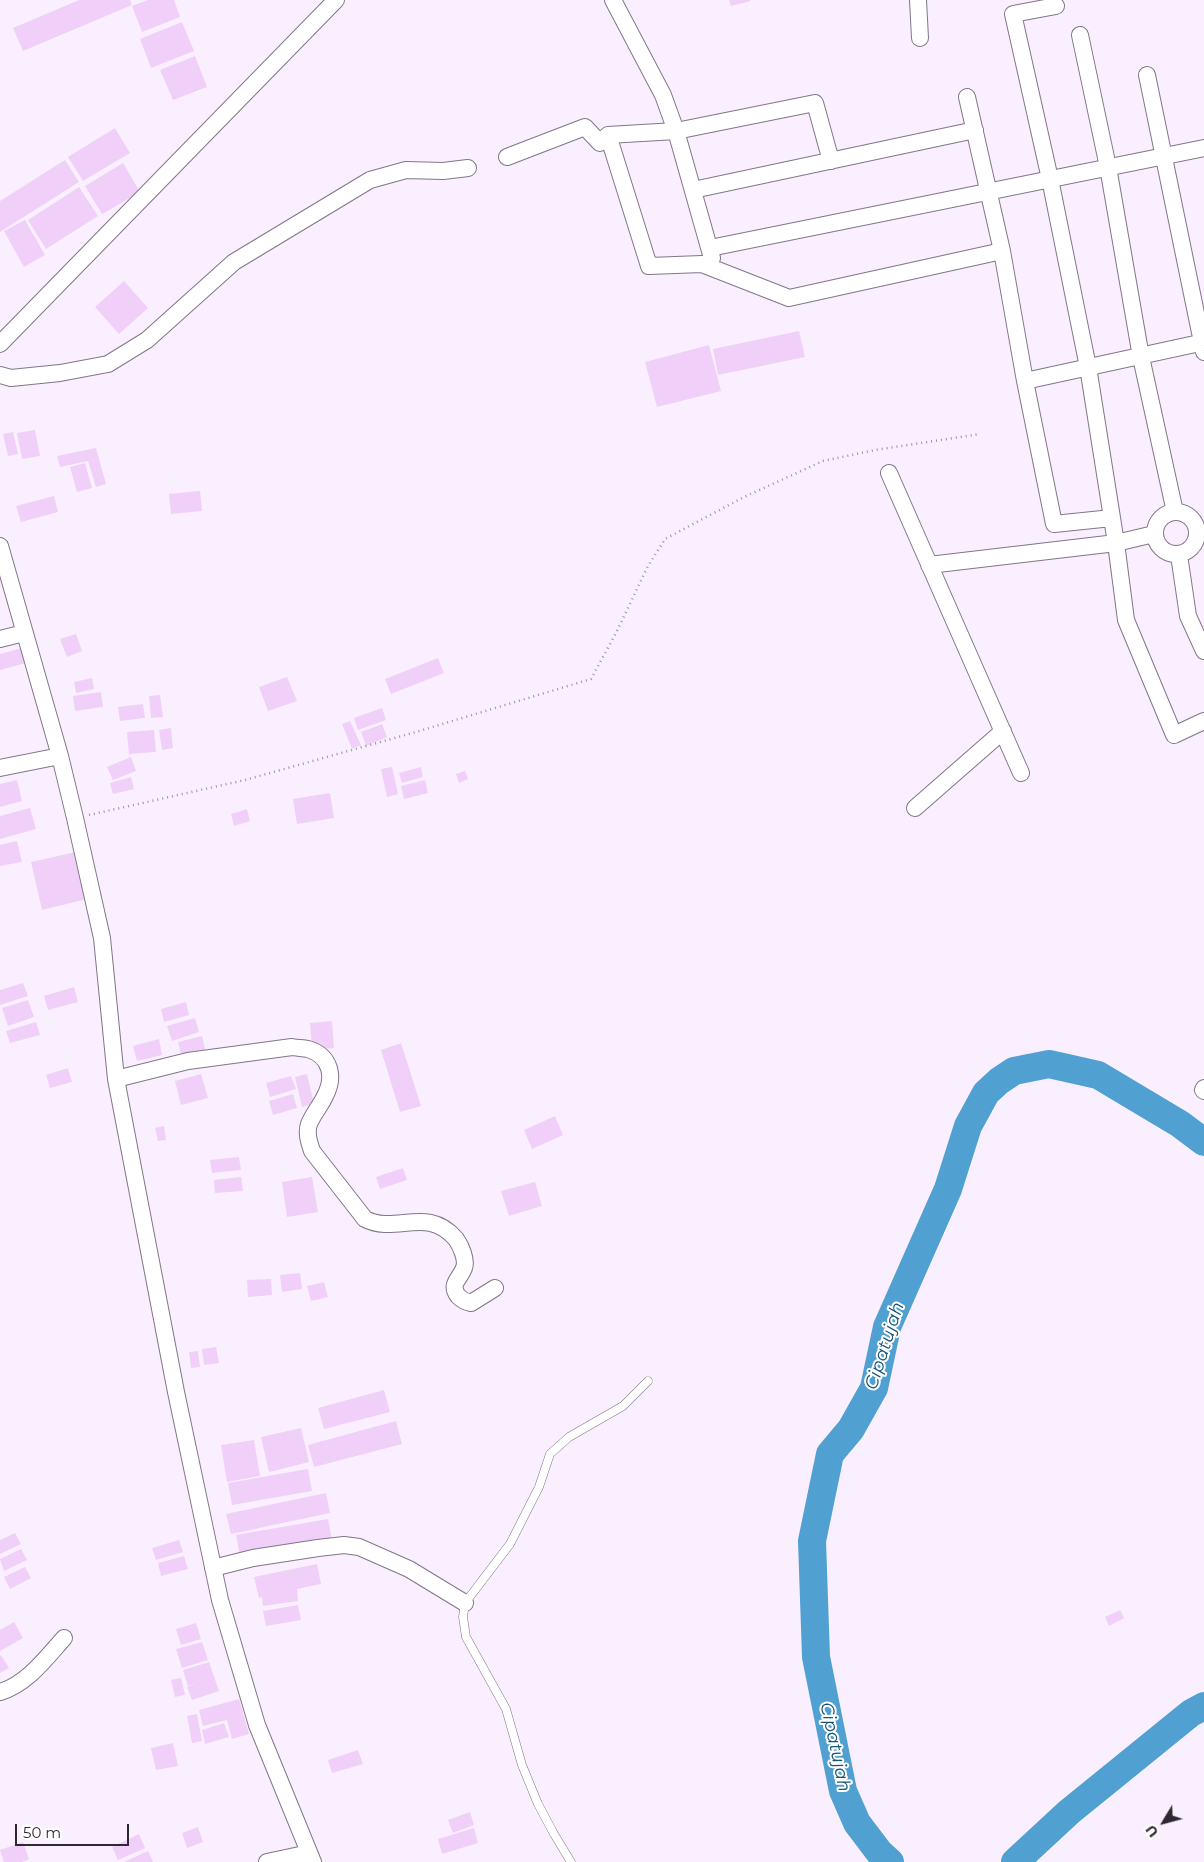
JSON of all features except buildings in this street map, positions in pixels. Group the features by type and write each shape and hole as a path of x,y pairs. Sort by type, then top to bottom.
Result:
{"street":[{"path":"0,344 336,0"},
{"path":"613,0 663,96 676,131 710,248 713,267"},
{"path":"918,0 920,38"},
{"path":"1056,6 1013,14 1050,179 1088,367 1116,542 1126,620 1174,735 1204,721"},
{"path":"1080,35 1108,168 1142,357 1175,512"},
{"path":"1025,381 1088,367 1203,346 1147,75"},
{"path":"967,96 1002,251 1025,381 1054,524 1112,518"},
{"path":"507,157 585,127 600,142 608,135 676,131 816,103 831,161"},
{"path":"693,190 975,130"},
{"path":"608,135 649,266 702,264 789,298 1002,251"},
{"path":"710,248 1204,148"},
{"path":"0,375 11,378 31,376 60,373 108,364 147,340 234,262 370,180 406,170 443,171 468,168"},
{"path":"889,473 1021,772"},
{"path":"1175,512 1188,515 1200,528 1194,546 1179,555 1164,551 1159,547 1154,534 1158,521 1168,513 1175,512"},
{"path":"929,564 1116,542 1154,534"},
{"path":"0,546 60,756 102,938 116,1079 176,1392 220,1600 257,1726 311,1857 268,1862"},
{"path":"1179,555 1188,616 1204,651"},
{"path":"0,639 24,633"},
{"path":"915,808 1003,731"},
{"path":"0,768 60,756"},
{"path":"116,1079 188,1061 292,1047 308,1049 321,1055 330,1070 330,1084 326,1095 309,1124 308,1140 316,1156 366,1219 375,1224 416,1221 442,1227 449,1232 457,1241 465,1261 464,1269 455,1283 456,1292 460,1299 471,1303 495,1288"},
{"path":"213,1568 253,1558 344,1545 379,1555 409,1569 465,1603"},
{"path":"0,1692 11,1689 34,1671 64,1638"}],"lane":[{"path":"571,1862 538,1804 522,1765 506,1709 466,1637 463,1617 465,1603 510,1544 539,1487 550,1454 568,1437 623,1406 648,1381"}],"path":[{"path":"75,818 245,780 416,732 591,679 616,633 648,566 665,539 744,497 824,461 875,450 980,434"}],"waterway":[{"name":"Cipatujah","path":"890,1862 879,1852 857,1823 843,1791 816,1657 812,1541 830,1454 851,1429 874,1388 887,1327 948,1189 968,1126 986,1093 999,1081 1014,1071 1049,1064 1098,1075 1180,1124 1204,1142"},
{"name":"Cipatujah","path":"1015,1862 1069,1812 1191,1713 1204,1706"}]}
